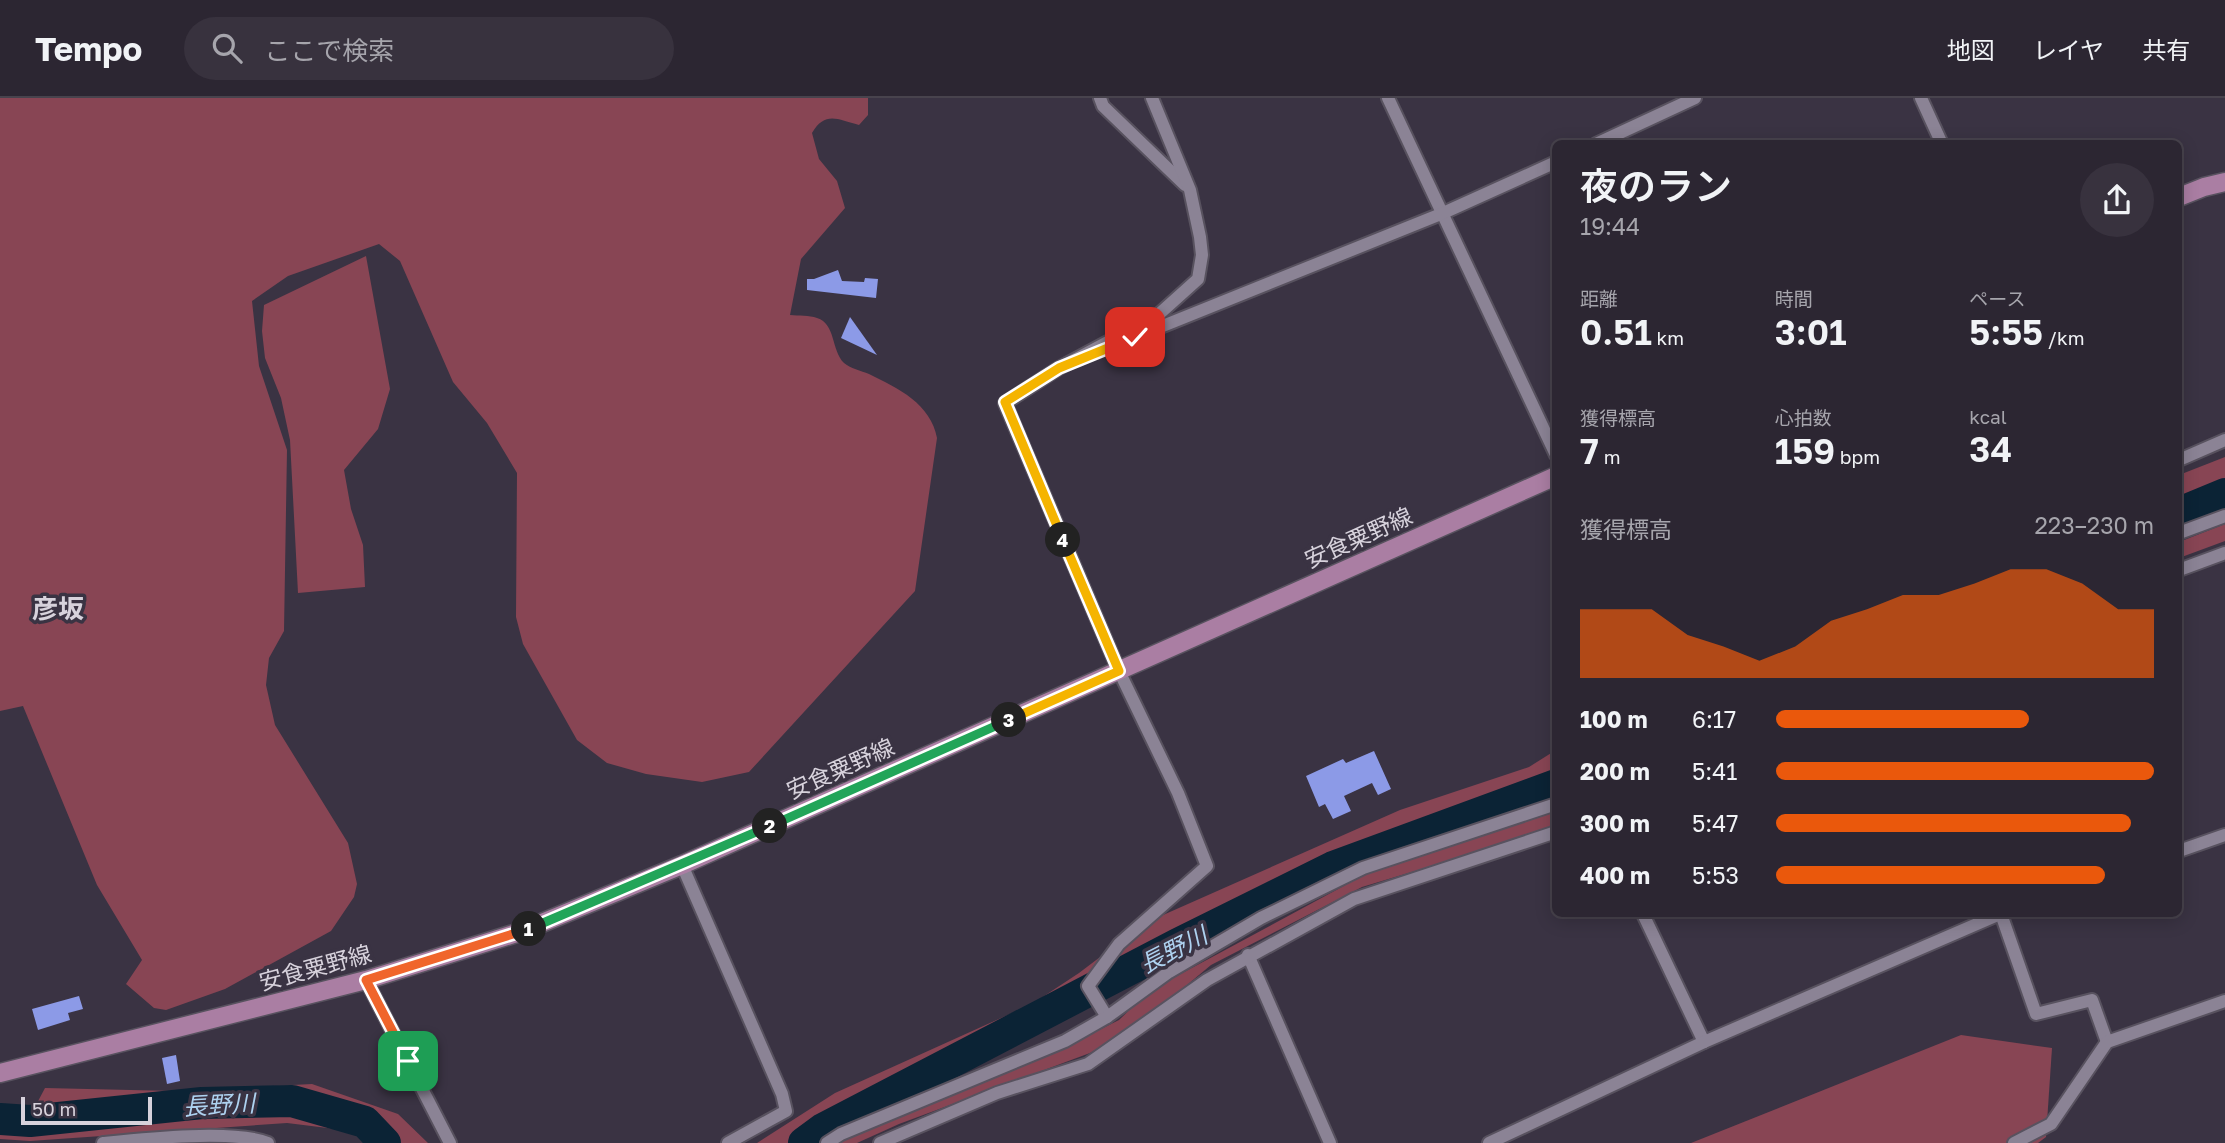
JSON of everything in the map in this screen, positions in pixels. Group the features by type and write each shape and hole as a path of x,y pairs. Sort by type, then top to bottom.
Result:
{"main road":[{"path":"2182,196 2225,182"},
{"name":"安食粟野線","path":"0,1073 366,980 520,932 682,865 1552,478"}],"street":[{"path":"1100,98 1103,106 1190,190"},
{"path":"1105,1014 1088,986 1119,944 1207,866 1178,793 1119,671 1005,402 1059,368 1158,315 1198,279 1202,255 1190,190 1152,98"},
{"path":"1388,98 1552,447"},
{"path":"1605,140 1695,98"},
{"path":"1921,98 1940,140"},
{"path":"1059,368 1441,215 1552,164"},
{"path":"2182,459 2225,439"},
{"path":"2182,532 2225,516"},
{"path":"2182,569 2225,553"},
{"path":"827,1143 841,1134 1065,1041 1169,972 1250,925 1363,868 1552,805"},
{"path":"880,1143 997,1093 1088,1064 1207,980 1354,899 1552,833"},
{"path":"2182,850 2225,835"},
{"path":"682,865 782,1094 786,1111 728,1143"},
{"path":"1644,917 1704,1042"},
{"path":"1489,1143 1704,1042 1993,917"},
{"path":"2001,917 2036,1014 2092,1000 2107,1042"},
{"path":"1248,956 1330,1143"},
{"path":"366,980 450,1143"},
{"path":"2014,1143 2052,1124 2107,1042 2225,1001"},
{"path":"103,1143 238,1136 268,1143"}],"shaded area":[{"path":"0,98 868,98 868,115 859,125 832,118 822,122 812,133 819,159 837,181 845,208 801,259 790,315 811,316 823,321 844,363 880,379 912,398 934,426 937,438 915,591 749,772 702,782 646,774 607,763 577,740 523,644 516,617 517,473 487,423 453,382 400,261 379,244 288,276 252,301 259,366 287,450 284,631 269,658 266,685 275,725 348,843 357,884 354,897 331,931 225,989 166,1010 154,1008 126,984 142,960 97,885 23,706 0,711"},
{"path":"366,256 390,389 378,429 344,470 351,509 363,545 365,587 298,593 290,440 281,398 265,358 262,331 264,305"},
{"path":"2225,457 2225,492 2182,510 2182,474"},
{"path":"2225,524 2225,541 2182,557 2182,541"},
{"path":"1552,753 1552,778 1382,841 1289,882 1173,939 1052,1022 827,1122 798,1143 757,1143 835,1093 1032,1004 1079,973 1145,923 1400,810 1529,767"},
{"path":"1552,811 1552,826 1525,838 1362,887 1211,965 1157,1010 1090,1053 899,1124 857,1143 835,1143 1065,1047 1119,1020 1149,991 1364,875"},
{"path":"1961,1035 2052,1048 2046,1137 2038,1143 1691,1143"},
{"path":"312,1084 398,1114 428,1143 370,1143 360,1132 287,1123 30,1141 0,1139 0,1108 36,1105 45,1088 174,1091"}],"building":[{"path":"838,270 842,281 864,282 865,278 878,279 876,298 807,290 807,279"},
{"path":"850,317 877,355 841,338"},
{"path":"1374,751 1391,789 1378,795 1372,783 1344,796 1351,811 1333,819 1325,804 1319,807 1306,776 1343,759 1346,763"},
{"path":"79,996 83,1009 68,1013 70,1020 38,1030 32,1009"},
{"path":"176,1055 180,1081 167,1084 162,1058"}],"waterway":[{"name":"長野川","path":"2182,512 2225,494"},
{"name":"長野川","path":"804,1143 823,1129 1178,944 1333,867 1552,786"},
{"name":"長野川","path":"0,1119 30,1121 202,1103 292,1101 365,1122 385,1143"}],"district":[{"name":"彦坂","path":"58,608"}],"route":[{"path":"408,1061 366,980 520,932 682,865 1119,671 1005,402 1059,368 1135,337"}]}
